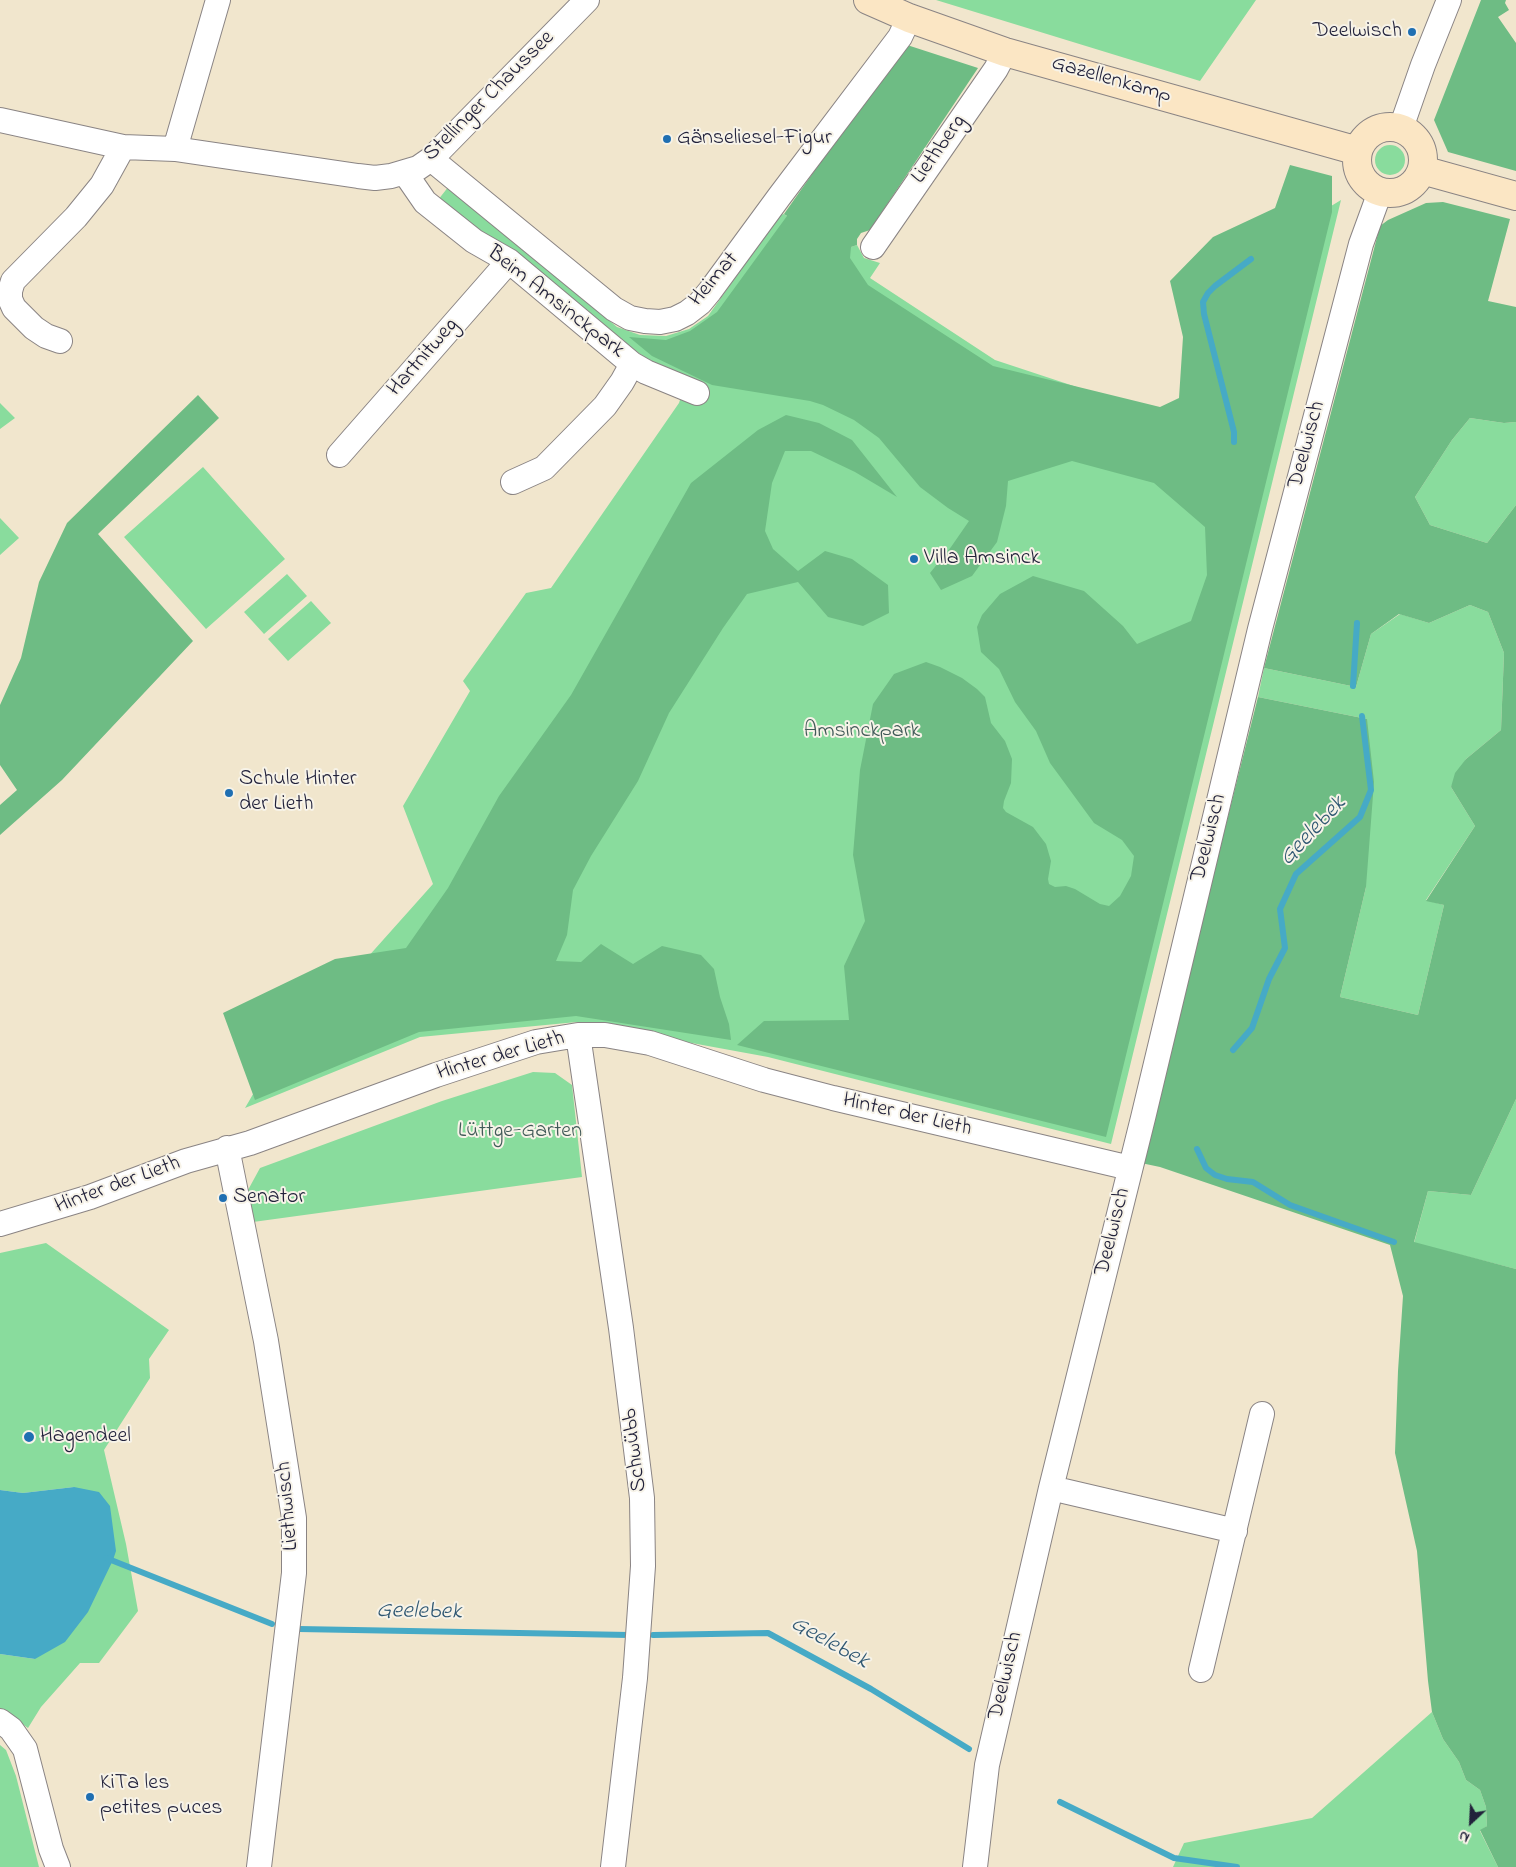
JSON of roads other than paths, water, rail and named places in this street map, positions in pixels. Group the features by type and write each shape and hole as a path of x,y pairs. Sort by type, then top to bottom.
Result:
{"street":[{"path":"175,148 218,0"},
{"name":"Stellinger Chaussee","path":"0,120 123,147 175,148 375,178 405,173 431,159 587,0"},
{"name":"Gazellenkamp","path":"868,0 909,18 1005,52 1358,150"},
{"path":"1401,128 1423,65 1449,0"},
{"name":"Heimat","path":"431,159 614,309 630,318 645,321 660,322 675,319 700,303 710,292 778,197 900,37 909,18"},
{"name":"Liethberg","path":"873,247 996,69 1005,52"},
{"path":"1388,126 1401,128 1409,132 1420,145 1422,170 1415,181 1405,189 1393,193 1380,192 1368,185 1360,175 1356,163 1358,150 1364,138 1374,130 1388,126"},
{"path":"60,341 46,336 34,328 14,308 10,299 13,281 76,217 102,185 123,147"},
{"path":"1422,170 1516,196"},
{"name":"Beim Amsinckpark","path":"405,173 425,202 474,241 510,262 632,364 646,372 697,392"},
{"name":"Deelwisch","path":"975,1867 987,1765 1051,1488 1260,629 1361,244 1380,192"},
{"name":"Hartnitweg","path":"338,455 510,262"},
{"path":"513,482 544,468 605,406 632,364"},
{"name":"Hinter der Lieth","path":"0,1224 90,1197 227,1148 250,1143 436,1075 536,1042 578,1035 605,1035 650,1043 764,1080 832,1098 1130,1168"},
{"name":"Schwübb","path":"578,1035 621,1328 642,1498 643,1566 640,1612 634,1687 613,1867"},
{"name":"Liethwisch","path":"227,1148 266,1341 294,1518 294,1573 259,1867"},
{"path":"1201,1670 1262,1414"},
{"path":"1051,1488 1235,1531"},
{"path":"0,1720 11,1729 25,1749 51,1850 58,1867"}],"water":[{"path":"74,1487 99,1492 110,1506 116,1551 113,1560 88,1612 65,1642 35,1659 0,1654 0,1490 23,1493"}],"waterway":[{"path":"1234,442 1234,432 1204,314 1203,302 1215,286 1251,259"},
{"path":"1353,686 1357,623"},
{"name":"Geelebek","path":"1233,1050 1252,1028 1269,979 1285,948 1280,909 1296,874 1360,817 1371,790 1362,716"},
{"path":"1197,1149 1206,1168 1215,1175 1227,1179 1253,1182 1290,1205 1394,1242"},
{"name":"Geelebek","path":"106,1558 272,1624"},
{"name":"Geelebek","path":"299,1629 629,1635"},
{"name":"Geelebek","path":"653,1635 768,1633 871,1689 969,1749"},
{"name":"Geelebek","path":"1060,1802 1174,1858 1237,1867"}],"place":[{"name":"Deelwisch","path":"1412,32"},
{"name":"Gänseliesel-Figur","path":"667,139"},
{"name":"Villa Amsinck","path":"914,559"},
{"name":"Schule Hinter der Lieth","path":"229,793"},
{"name":"Senator","path":"223,1198"},
{"name":"Hagendeel","path":"29,1437"},
{"name":"KiTa les petites puces","path":"90,1797"}],"park label":[{"name":"Amsinckpark","path":"862,732"},
{"name":"Lüttge-Garten","path":"520,1132"}]}
